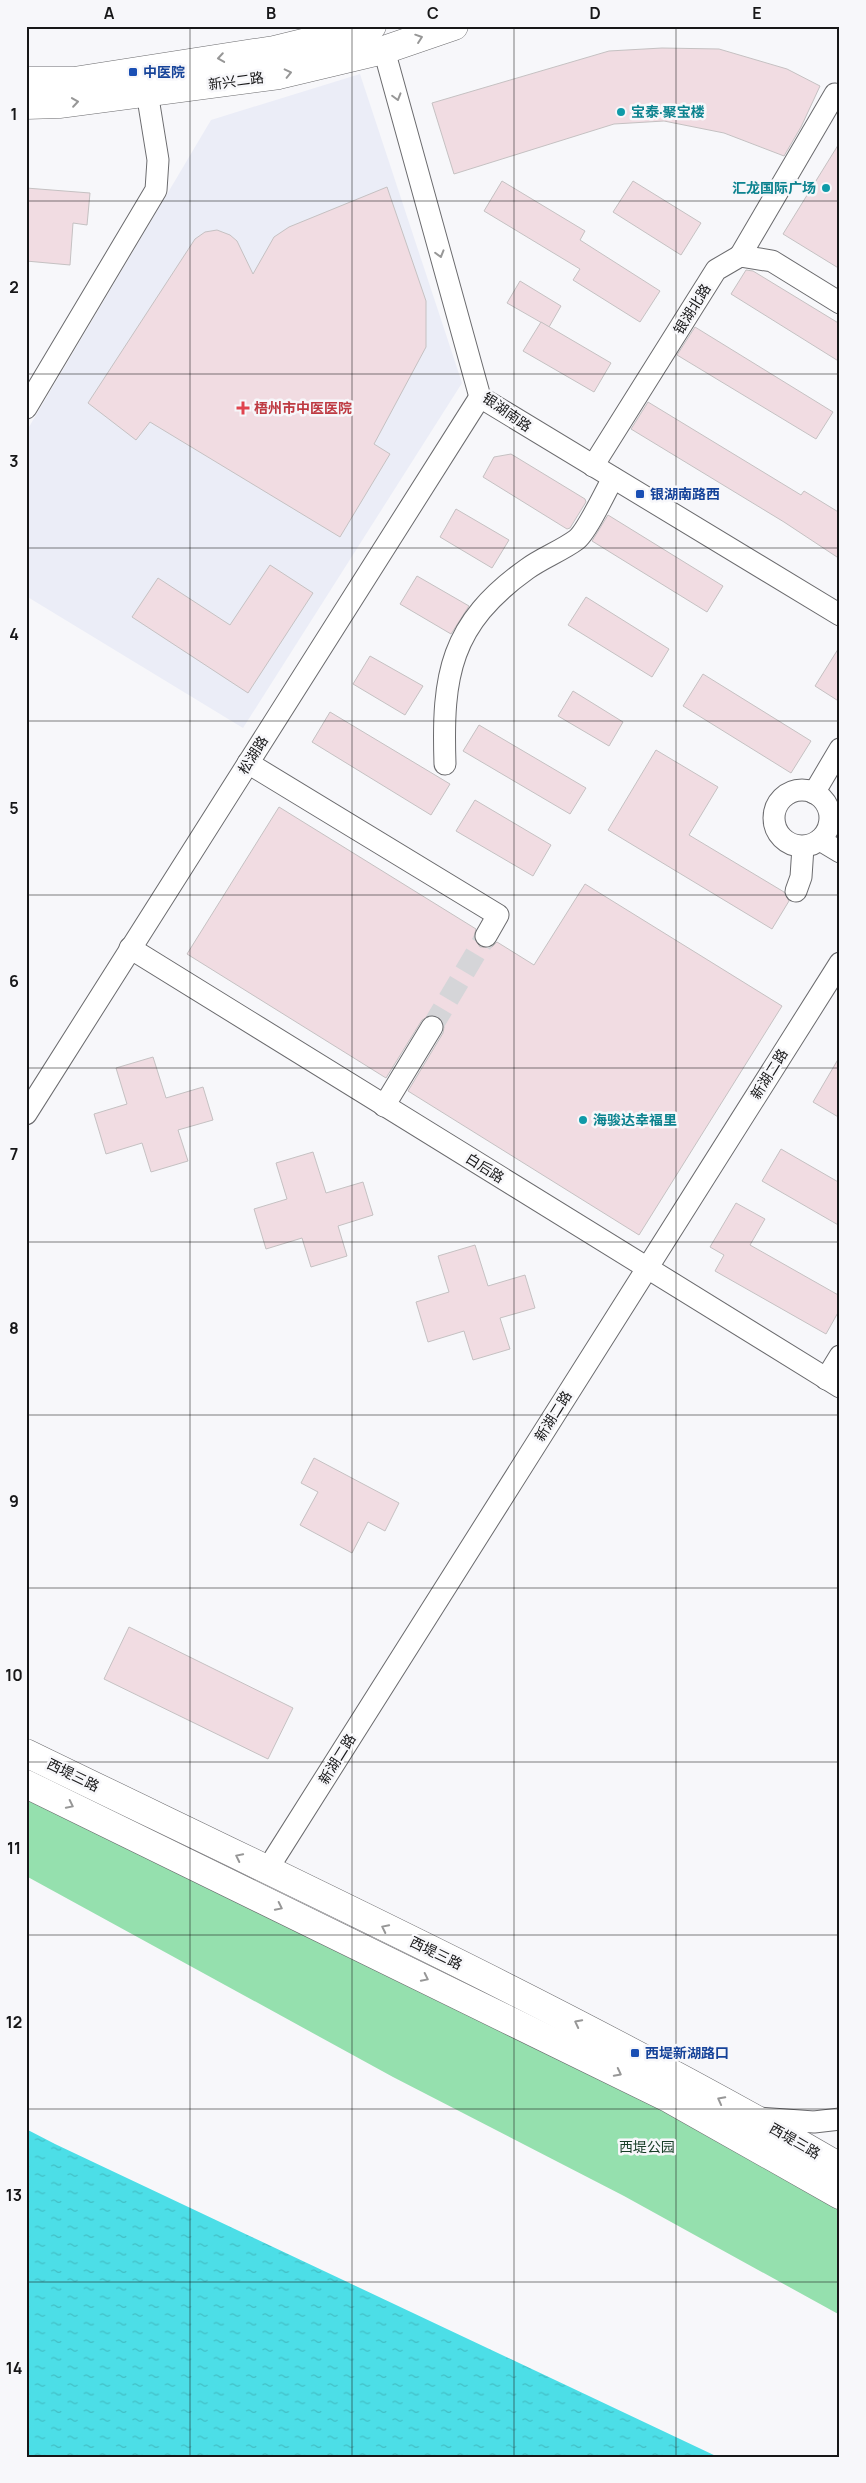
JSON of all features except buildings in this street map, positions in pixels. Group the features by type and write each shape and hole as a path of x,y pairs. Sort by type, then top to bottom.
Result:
{"main road":[{"name":"新兴二路","path":"26,105 59,104 279,75 384,50 454,26"},
{"name":"新兴二路","path":"26,82 74,80 265,52 363,28"},
{"name":"西堤三路","path":"26,1753 558,2013 755,2118 840,2167"},
{"name":"西堤三路","path":"26,1784 661,2095 840,2195"}],"street":[{"name":"银湖南路","path":"384,50 480,397 840,615"},
{"path":"26,408 156,190 158,160 147,92"},
{"path":"835,94 740,256 772,261 840,303"},
{"name":"银湖北路","path":"593,466 716,270 740,256"},
{"name":"松湖路","path":"26,1114 480,397"},
{"path":"445,764 444,723 449,670 456,650 467,630 478,615 508,584 547,556 577,539 613,478"},
{"path":"814,793 840,749"},
{"path":"248,763 498,915 486,936"},
{"path":"796,891 812,843 826,832 829,815 821,799 814,793 796,791 780,800 775,808 774,818 779,835 786,841 812,843 840,852"},
{"name":"白后路","path":"130,948 833,1383"},
{"name":"新湖二路","path":"267,1870 840,963"},
{"path":"384,1106 432,1028"},
{"path":"833,1383 840,1356"},
{"path":"755,2118 814,2122 840,2119"}],"shaded area":[{"name":"梧州市中医医院","path":"360,74 462,383 243,728 26,596 26,432 211,120"}],"green space":[{"name":"西堤公园","path":"26,1784 840,2195 840,2315 624,2196 393,2077 26,1876"}],"water":[{"path":"26,2129 55,2144 718,2457 26,2457"}],"tunnel":[{"path":"432,1027 486,936"}],"place":[{"name":"中医院","path":"133,72"},
{"name":"宝泰·聚宝楼","path":"621,112"},
{"name":"汇龙国际广场","path":"826,188"},
{"name":"梧州市中医医院","path":"243,408"},
{"name":"银湖南路西","path":"640,494"},
{"name":"海骏达幸福里","path":"583,1120"},
{"name":"西堤新湖路口","path":"635,2053"}]}
